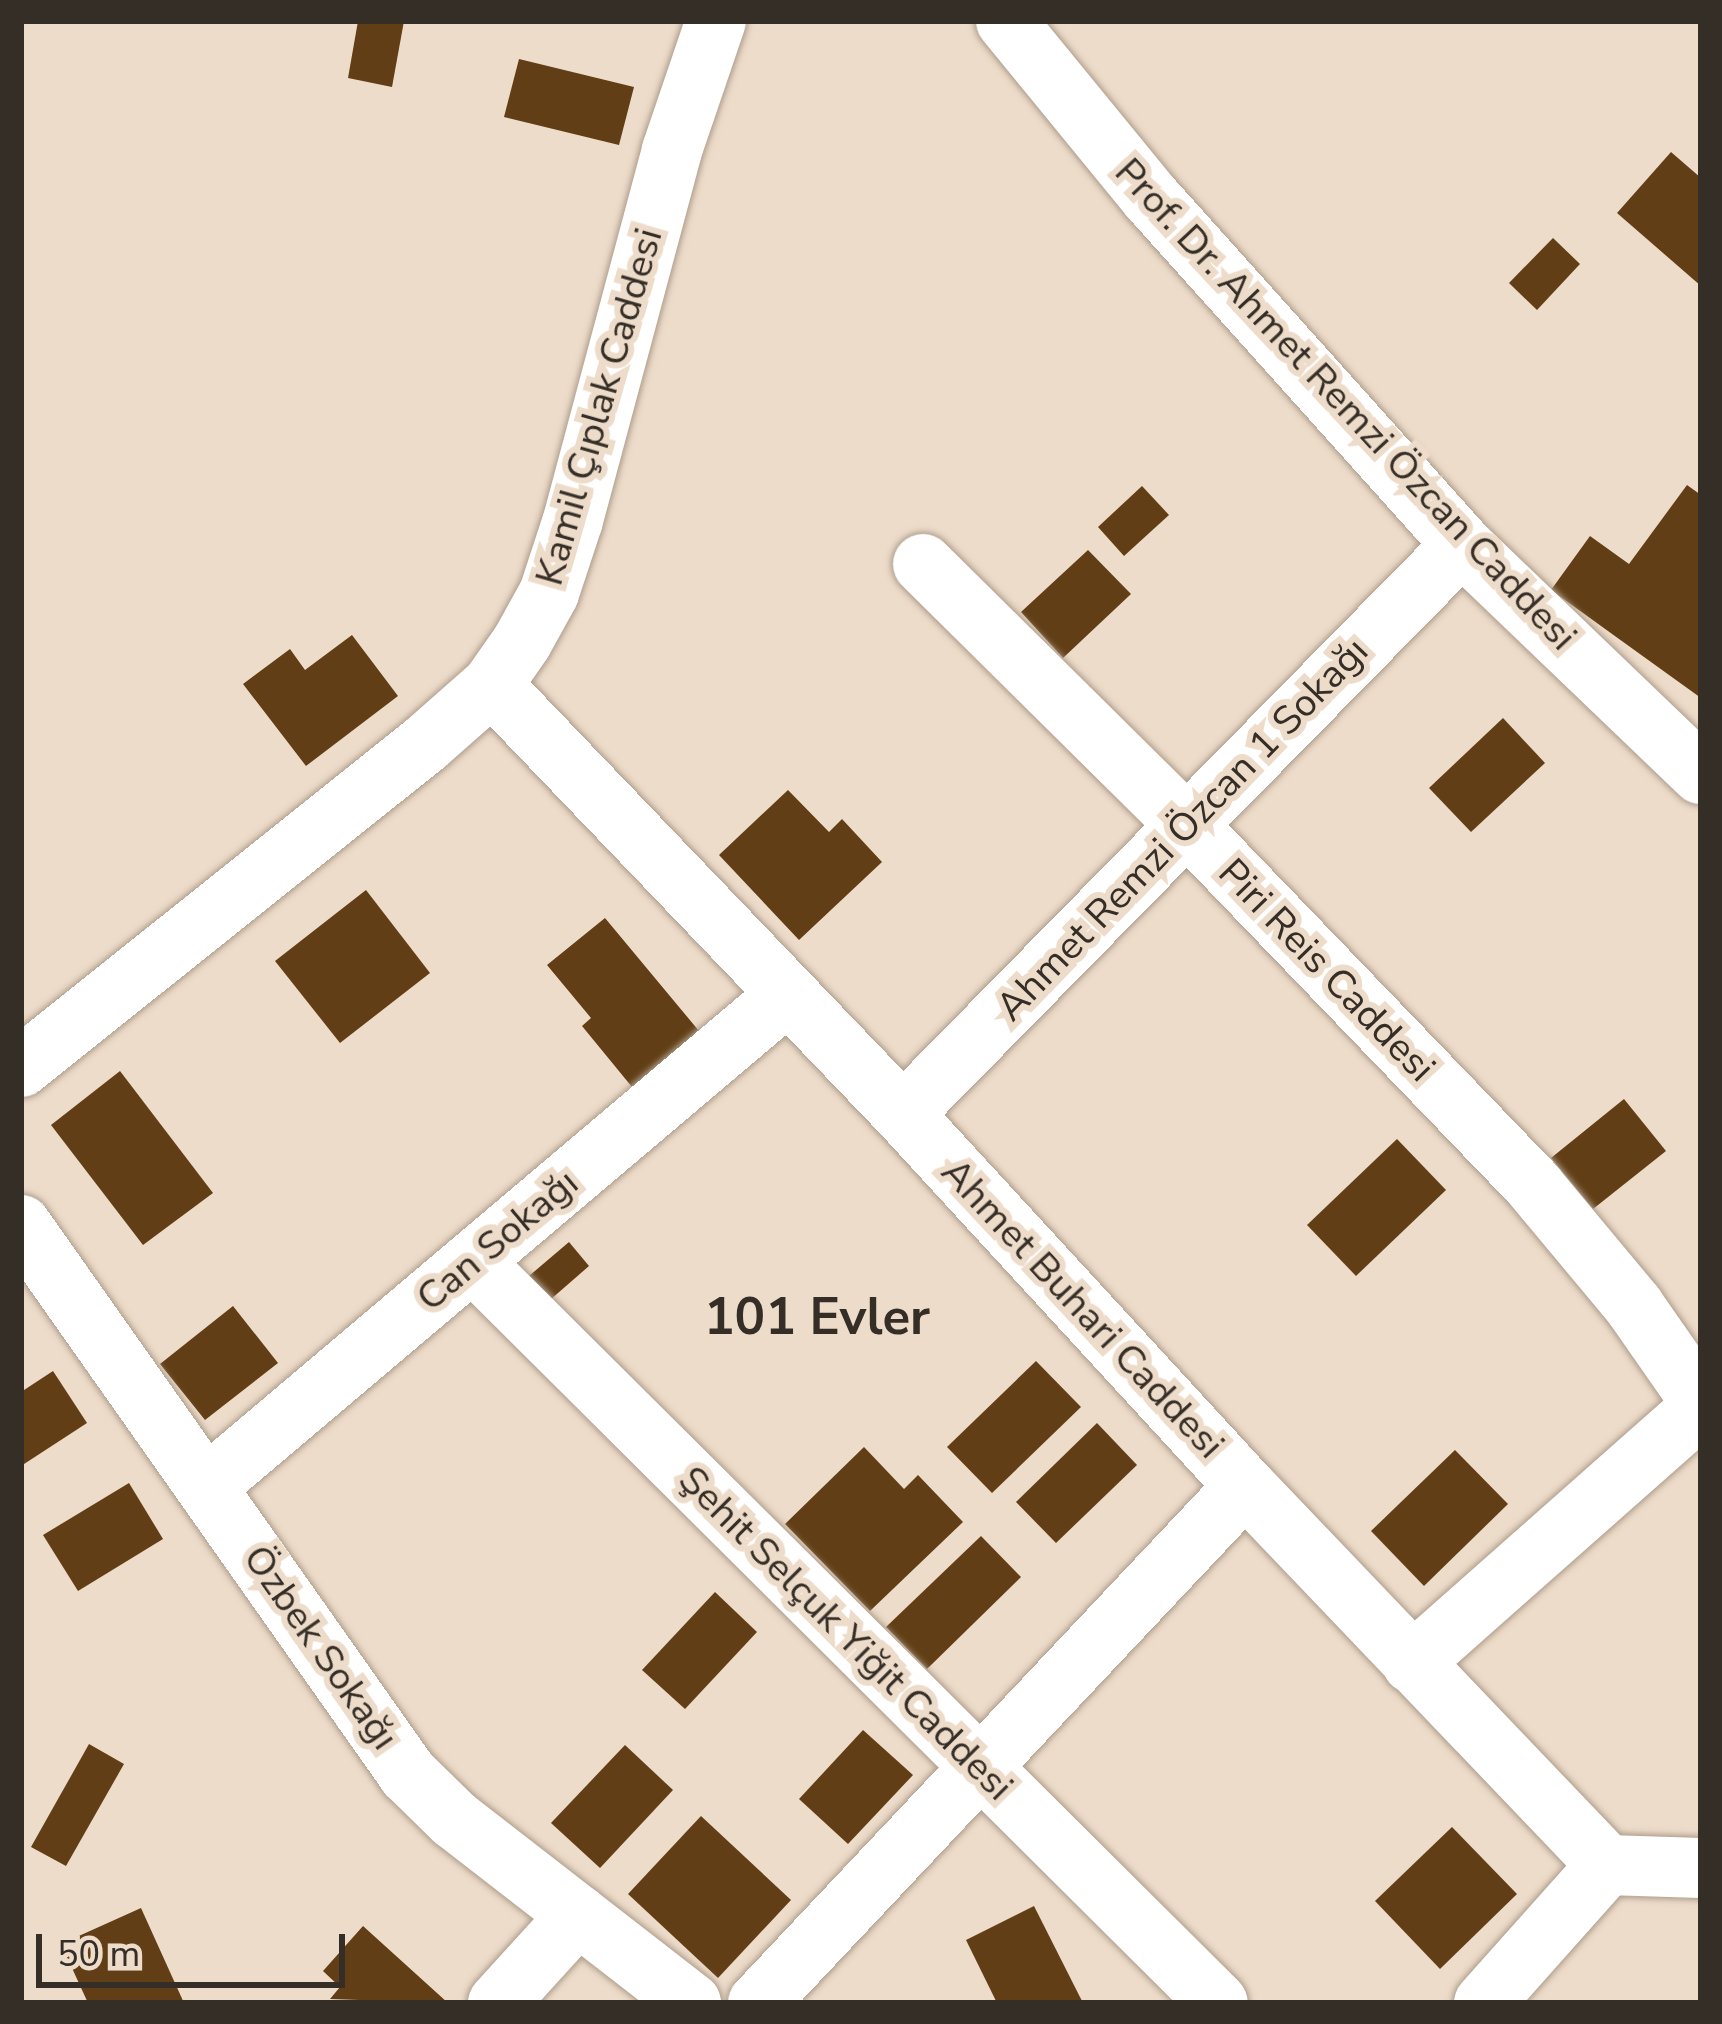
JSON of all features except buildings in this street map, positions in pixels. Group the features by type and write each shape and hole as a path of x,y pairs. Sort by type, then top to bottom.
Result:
{"street":[{"name":"Kamil Çıplak Caddesi","path":"21,1066 362,797 492,685 549,593 600,427 672,150 716,21"},
{"name":"Prof. Dr. Ahmet Remzi Özcan Caddesi","path":"1006,21 1151,198 1462,545 1701,774"},
{"name":"Ahmet Remzi Özcan 1 Sokağı","path":"903,1114 1462,545"},
{"name":"Piri Reis Caddesi","path":"923,564 1189,827 1535,1187 1634,1306 1701,1404"},
{"name":"Ahmet Buhari Caddesi","path":"492,685 903,1114 1245,1486 1607,1865"},
{"name":"Can Sokağı","path":"208,1485 787,995"},
{"name":"Özbek Sokağı","path":"21,1225 408,1774 454,1819 691,2003"},
{"name":"Şehit Selçuk Yiğit Caddesi","path":"473,1263 979,1769 1180,1990"},
{"path":"1412,1663 1701,1404"},
{"path":"758,2003 1245,1486"},
{"path":"1484,2003 1607,1865 1701,1868"},
{"path":"498,2003 578,1915"}],"district":[{"name":"101 Evler","path":"817,1317"}]}
